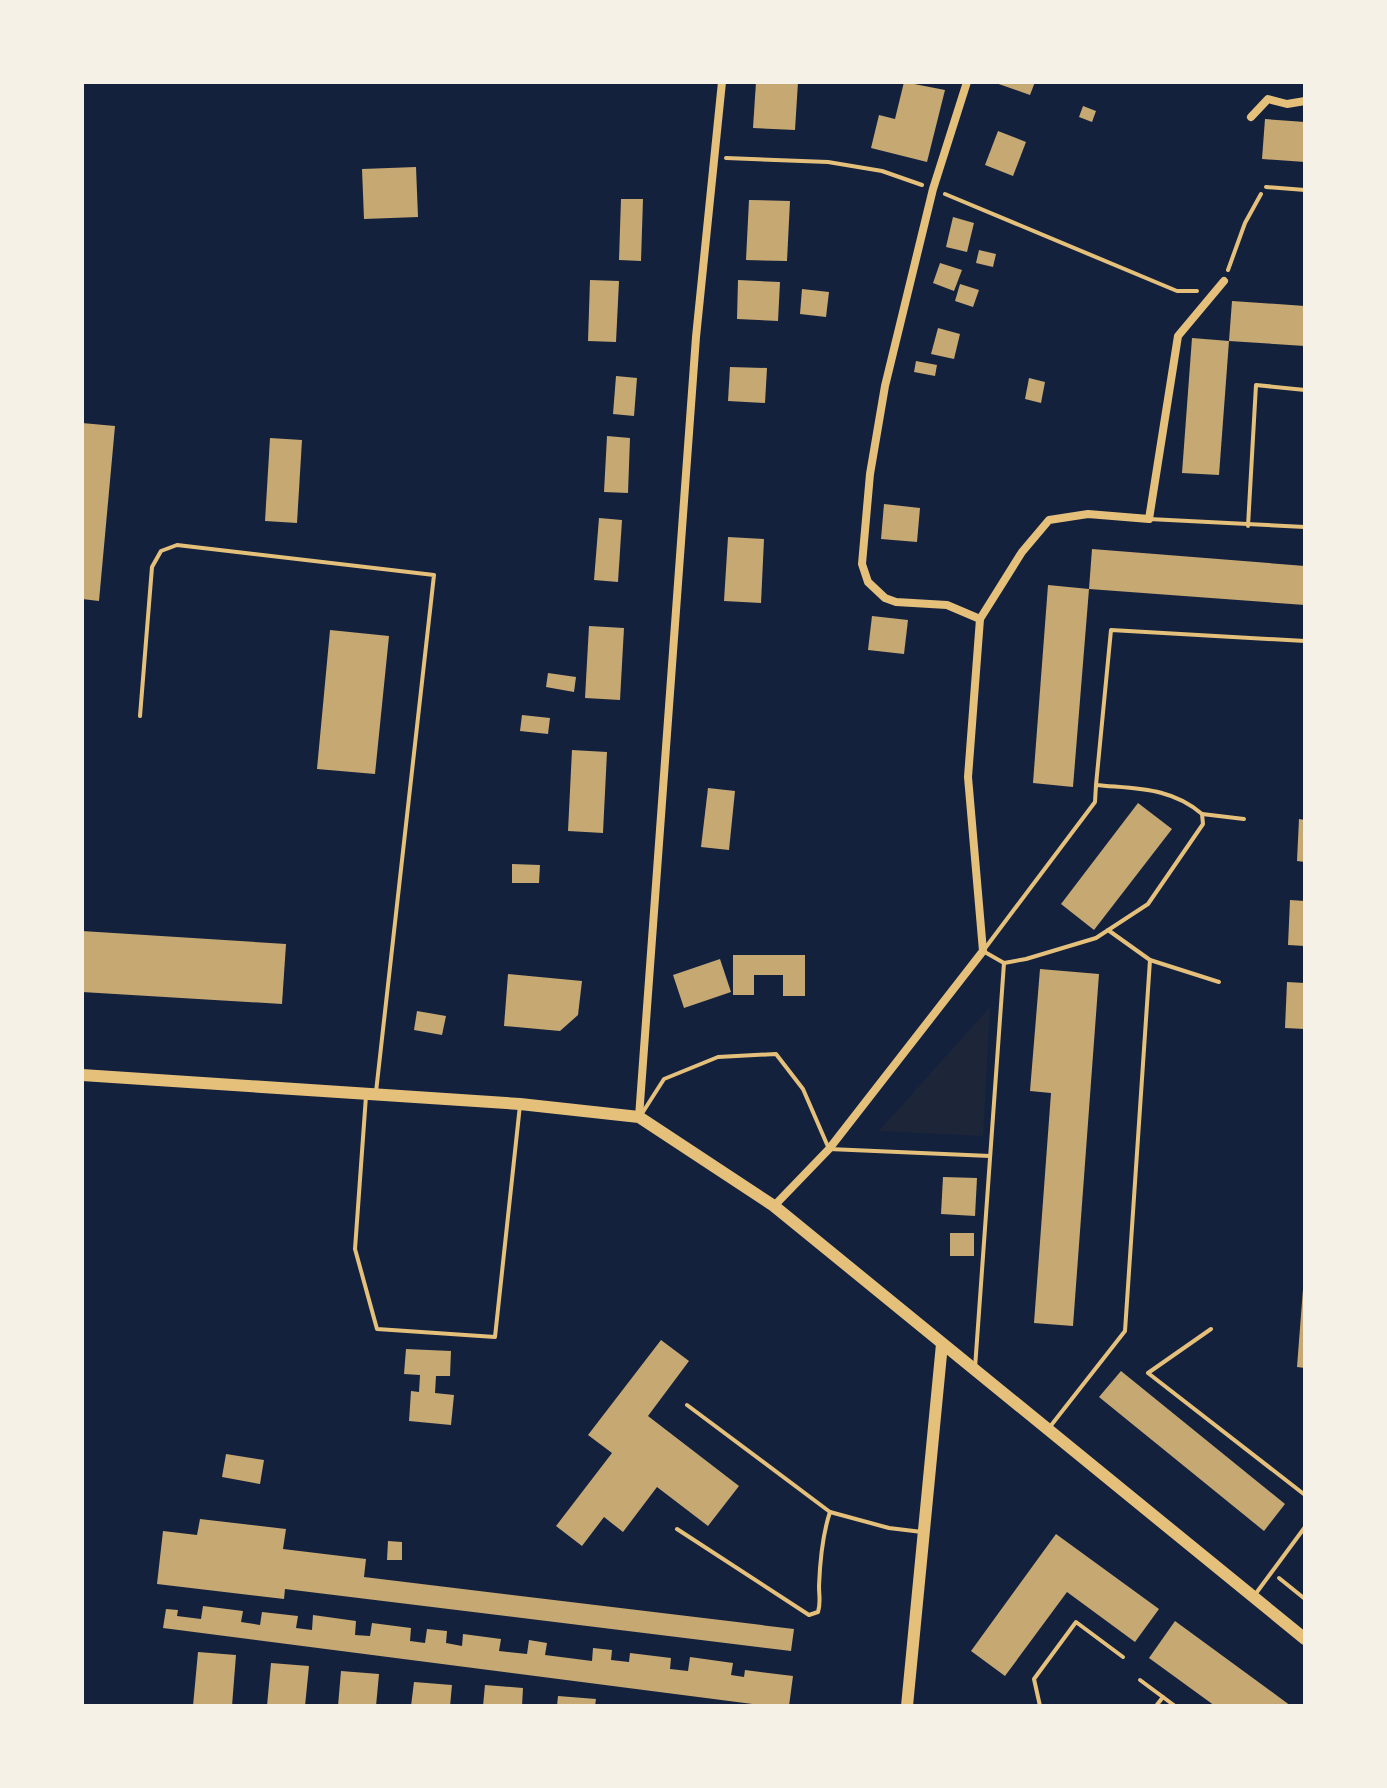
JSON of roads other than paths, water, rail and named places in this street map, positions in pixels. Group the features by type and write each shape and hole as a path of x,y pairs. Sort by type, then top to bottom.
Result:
{"main road":[{"path":"82,1075 520,1104 639,1117 774,1206 1305,1639"},
{"path":"907,1706 942,1344"}],"street":[{"path":"639,1117 696,337 722,82"},
{"path":"967,82 933,189 885,386 870,474 862,564 868,582 885,598 896,602 947,605 980,619"},
{"path":"1251,117 1268,99 1287,104 1305,101"},
{"path":"774,1206 829,1149 983,951 968,777 980,619 1022,552 1049,520 1088,514 1149,519 1178,336 1224,281"}],"lane":[{"path":"1266,187 1305,190"},
{"path":"1248,526 1256,385 1305,390"},
{"path":"1149,519 1305,527"},
{"path":"140,716 152,567 161,551 177,545 434,575 355,1249 377,1329 495,1337 520,1104"},
{"path":"1202,814 1203,824 1199,832 1148,904 1096,938 1004,963 983,951 1095,802 1111,630 1305,641"},
{"path":"1096,785 1168,793 1187,801 1202,814 1244,819"},
{"path":"1108,930 1150,960 1219,982"},
{"path":"1048,1430 1125,1331 1150,960"},
{"path":"975,1371 1004,963"},
{"path":"639,1117 664,1079 718,1057 776,1054 803,1089 829,1149 990,1156"},
{"path":"1211,1329 1148,1373 1305,1495"},
{"path":"687,1405 830,1512 889,1528 924,1532"},
{"path":"677,1529 809,1615 818,1612 821,1603 823,1533 830,1512"},
{"path":"1253,1597 1305,1527"},
{"path":"1040,1706 1034,1679 1076,1622 1123,1657"},
{"path":"1140,1680 1175,1706"},
{"path":"1156,1706 1163,1697"}]}
